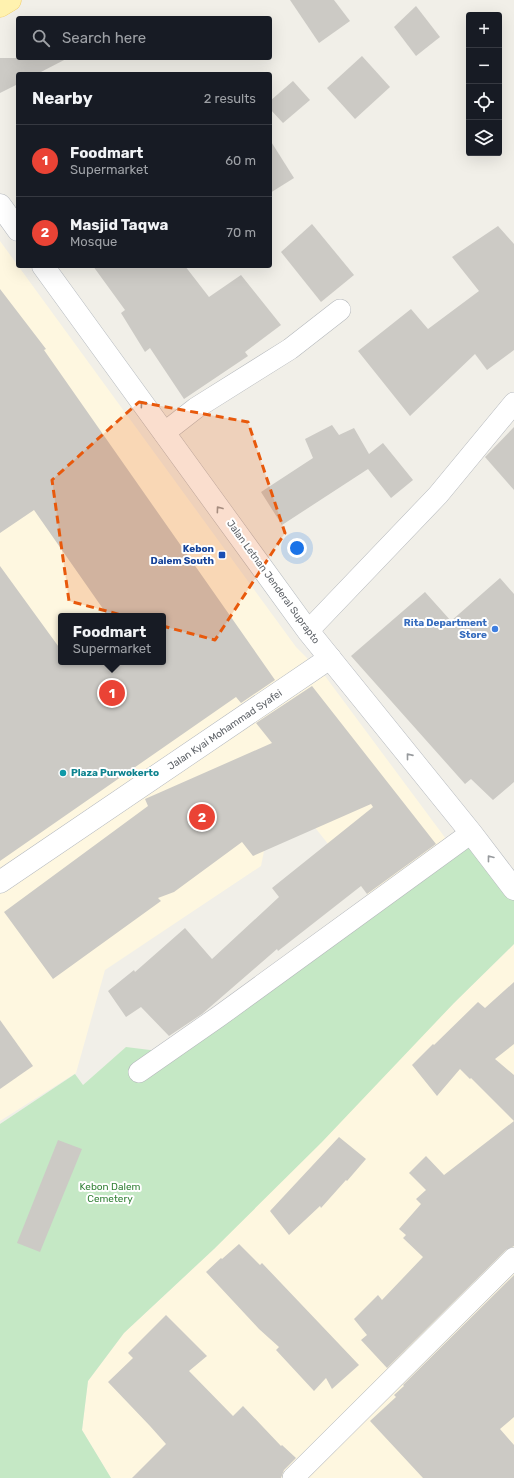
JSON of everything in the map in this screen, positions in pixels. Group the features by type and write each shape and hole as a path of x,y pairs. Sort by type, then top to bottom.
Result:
{"main road":[{"path":"0,6 10,0"}],"street":[{"path":"0,205 16,227"},
{"name":"Jalan Letnan Jenderal Suprapto","path":"44,268 308,631 471,833 514,889"},
{"path":"164,433 196,408 290,349 340,310"},
{"path":"308,631 438,495 514,403"},
{"name":"Jalan Kyai Mohammad Syafei","path":"0,882 330,658"},
{"path":"139,1072 231,1008 471,833"},
{"path":"293,1478 514,1258"}],"highlighted area":[{"path":"139,402 248,422 285,533 215,640 69,601 52,480"}],"shaded area":[{"path":"0,241 16,263 16,268 20,268 296,647 325,676 452,847 373,901 302,811 266,841 261,866 105,970 76,1073 0,1121"},
{"path":"514,944 514,1478 111,1478 82,1430 88,1381 124,1333 214,1249 454,1003"}],"green space":[{"name":"Kebon Dalem Cemetery","path":"470,834 514,890 514,944 454,1003 322,1142 214,1249 124,1333 88,1381 82,1430 111,1478 0,1478 0,1124 75,1074 83,1085 126,1047 182,1054"}],"building":[{"path":"290,0 334,0 350,21 319,43"},
{"path":"416,6 440,37 416,56 394,27"},
{"path":"362,56 390,87 355,119 327,88"},
{"path":"0,58 16,58 16,60 64,60 41,72 16,72 16,85 0,93"},
{"path":"293,81 310,100 283,123 272,111 272,99"},
{"path":"272,143 294,178 272,192"},
{"path":"312,224 354,275 321,302 281,252"},
{"path":"498,226 514,244 514,350 487,370 475,354 410,416 358,351 411,309 428,329 479,291 452,257"},
{"path":"94,268 187,268 209,297 241,275 281,325 245,352 248,356 184,399 150,348 145,352 121,313 125,310"},
{"path":"0,289 46,349 44,350 275,680 241,703 236,697 0,861 0,566 58,646 58,665 166,665 166,613 106,613 34,510 0,533"},
{"path":"332,425 339,435 354,428 369,454 383,443 413,480 391,498 368,469 282,525 261,492 313,458 305,439"},
{"path":"514,427 514,490 485,457"},
{"path":"500,578 514,594 514,782 493,800 471,779 465,784 351,656 425,592 451,621"},
{"path":"312,686 436,844 367,894 361,886 278,951 277,949 202,1014 169,1036 141,1007 126,1017 108,991 134,970 135,972 185,928 212,959 279,897 272,888 373,807 371,804 253,856 242,842 174,892 158,898 161,901 53,979 4,912 148,806 145,799 272,743 256,723"},
{"path":"514,982 514,1044 495,1059 514,1075 514,1121 460,1069 437,1096 412,1065 478,1002 485,1008"},
{"path":"0,1020 33,1066 0,1089"},
{"path":"514,1121 514,1246 506,1250 387,1368 361,1340 367,1335 354,1319 378,1295 382,1300 423,1257 403,1238 406,1235 399,1229 421,1204 416,1199 426,1190 409,1173 426,1156 444,1175"},
{"path":"339,1137 366,1159 321,1208 320,1206 289,1235 270,1211"},
{"path":"58,1140 82,1149 40,1252 17,1243"},
{"path":"239,1244 260,1265 262,1263 359,1365 332,1389 326,1378 314,1391 276,1350 279,1347 259,1329 206,1272"},
{"path":"514,1275 514,1417 500,1429 514,1445 514,1478 423,1478 370,1421 396,1397 394,1395 404,1386 403,1385"},
{"path":"166,1315 207,1356 189,1371 233,1416 243,1406 281,1446 282,1445 296,1458 284,1470 281,1478 132,1478 166,1444 108,1382 133,1358 128,1353"}],"place":[{"name":"Kebon Dalem South","path":"222,555"},
{"name":"Rita Department Store","path":"495,629"},
{"name":"Foodmart","path":"112,693"},
{"name":"Plaza Purwokerto","path":"63,773"},
{"name":"Masjid Taqwa","path":"202,817"}]}
